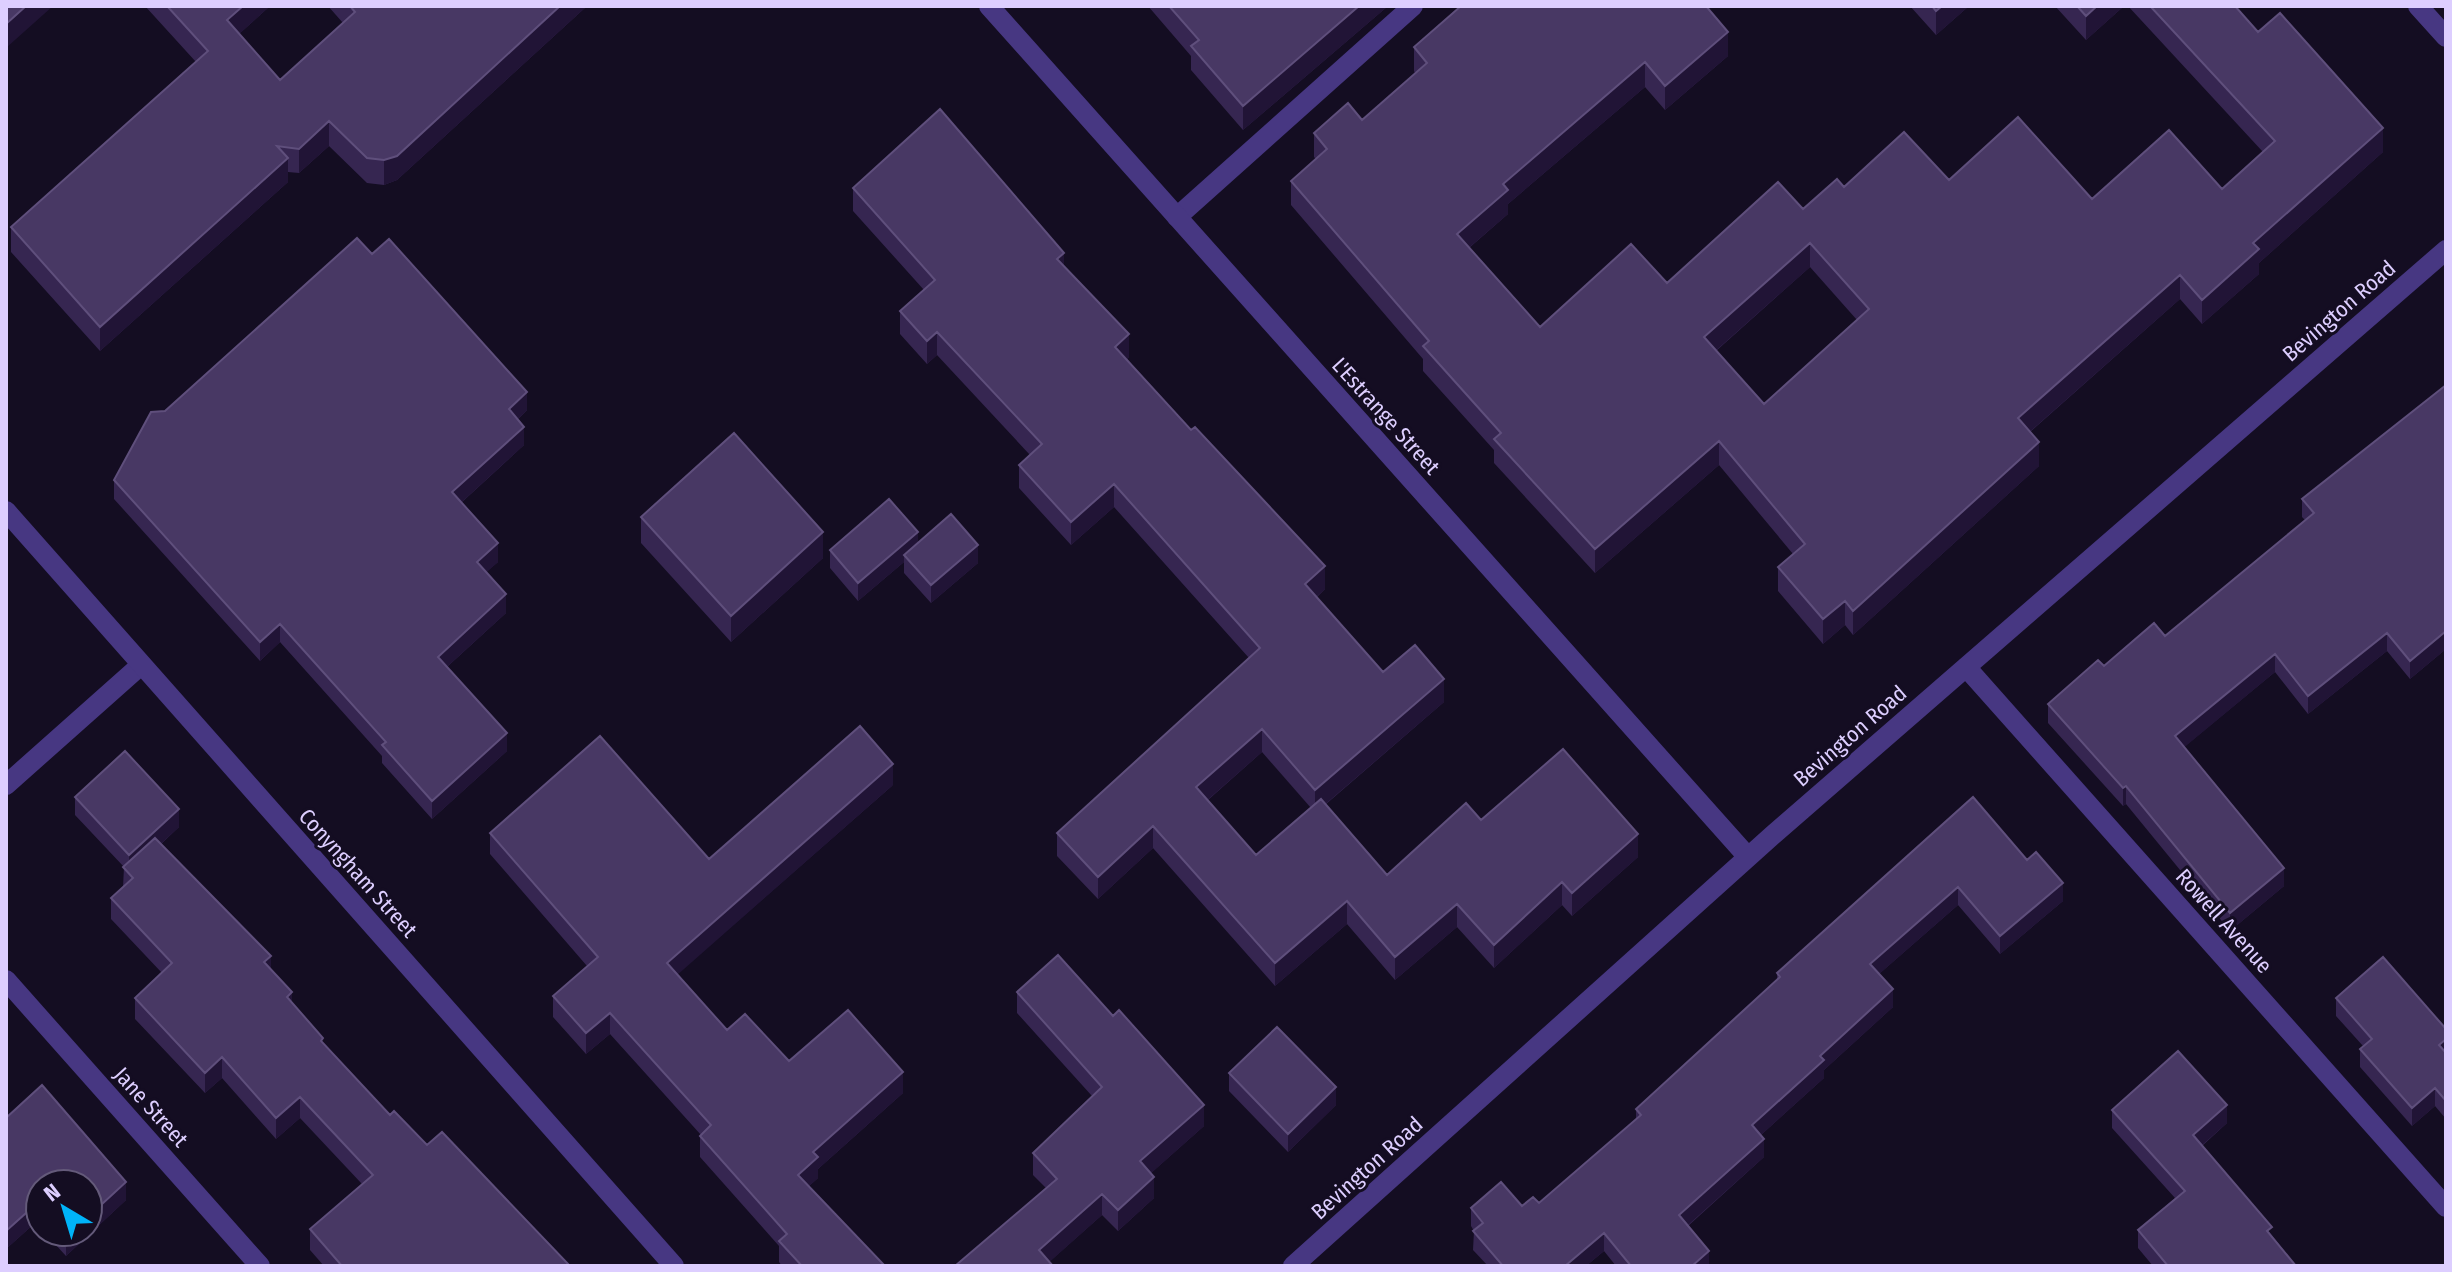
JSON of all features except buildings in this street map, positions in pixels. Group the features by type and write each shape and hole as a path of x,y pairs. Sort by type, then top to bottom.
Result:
{"street":[{"name":"L'Estrange Street","path":"989,6 1748,857"},
{"path":"1177,217 1413,6"},
{"path":"2418,6 2446,37"},
{"name":"Bevington Road","path":"1293,1266 1748,857 2446,250"},
{"name":"Conyngham Street","path":"6,511 674,1266"},
{"path":"6,785 141,665"},
{"name":"Rowell Avenue","path":"1966,667 2446,1207"},
{"name":"Jane Street","path":"6,980 260,1266"}]}
